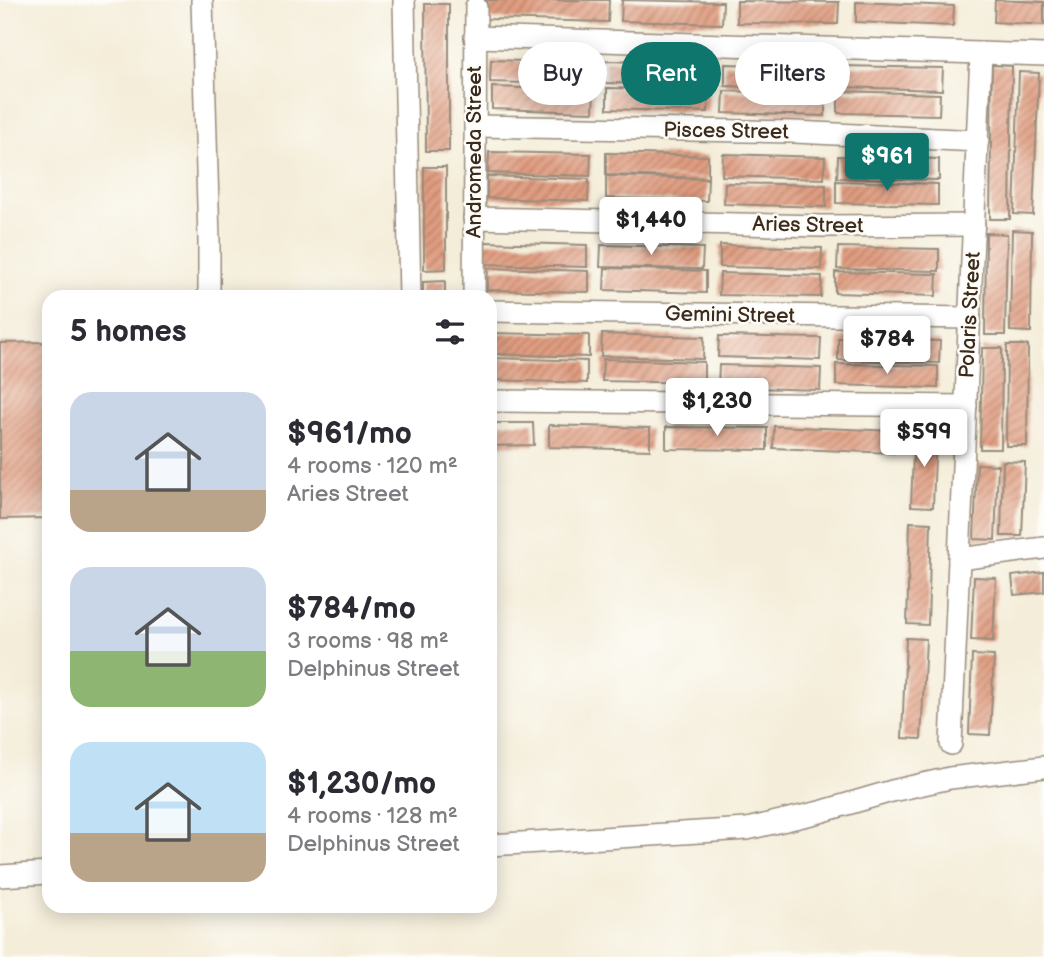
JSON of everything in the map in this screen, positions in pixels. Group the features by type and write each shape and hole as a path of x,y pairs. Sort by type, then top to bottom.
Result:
{"street":[{"path":"202,0 209,290"},
{"path":"404,0 410,290"},
{"name":"Andromeda Street","path":"474,290 476,7"},
{"path":"475,37 1043,54"},
{"name":"Polaris Street","path":"951,744 981,53"},
{"name":"Pisces Street","path":"475,126 795,132 978,141"},
{"name":"Aries Street","path":"474,218 822,226 974,225"},
{"name":"Gemini Street","path":"497,311 970,318"},
{"path":"497,401 966,406"},
{"path":"960,559 1044,548"},
{"path":"497,845 747,830 892,790 950,778 1044,767"},
{"path":"0,876 42,873"}],"building":[{"path":"485,0 609,0 608,22 485,19"},
{"path":"622,0 723,2 722,24 621,21"},
{"path":"995,0 1044,2 1044,25 994,22"},
{"path":"737,1 839,2 838,24 737,23"},
{"path":"856,2 954,6 953,26 856,22"},
{"path":"425,4 449,4 449,151 426,151"},
{"path":"491,60 518,61 518,83 490,82"},
{"path":"607,61 621,61 621,83 607,83"},
{"path":"725,64 735,64 735,86 725,86"},
{"path":"992,65 1012,66 1010,219 990,219"},
{"path":"850,66 943,68 942,90 850,87"},
{"path":"1019,72 1039,73 1033,215 1014,214"},
{"path":"492,87 518,88 518,105 593,105 593,112 492,109"},
{"path":"607,88 621,88 621,105 708,105 708,112 607,109"},
{"path":"724,91 735,91 735,105 825,105 825,116 723,113"},
{"path":"850,91 940,94 939,115 838,113 838,105 850,105"},
{"path":"489,152 591,154 590,176 488,173"},
{"path":"606,153 708,156 708,178 606,175"},
{"path":"723,154 825,157 824,179 722,176"},
{"path":"838,156 939,159 939,180 837,178"},
{"path":"424,167 446,167 446,269 424,270"},
{"path":"487,176 589,179 588,201 487,198"},
{"path":"606,176 708,179 707,201 606,198"},
{"path":"836,181 938,184 938,205 836,203"},
{"path":"725,183 826,185 826,207 724,204"},
{"path":"1012,230 1032,231 1031,332 1010,331"},
{"path":"986,233 1007,234 1005,335 985,335"},
{"path":"485,242 587,245 587,267 485,264"},
{"path":"601,245 703,248 702,269 600,267"},
{"path":"720,245 822,248 821,269 720,267"},
{"path":"838,247 939,249 939,271 837,269"},
{"path":"488,268 589,271 589,292 487,290"},
{"path":"605,268 706,271 706,293 604,290"},
{"path":"835,272 937,274 936,296 835,293"},
{"path":"720,273 822,276 821,297 719,295"},
{"path":"445,281 445,290 423,290 423,282"},
{"path":"497,333 589,335 589,357 497,354"},
{"path":"602,334 704,337 703,359 601,356"},
{"path":"719,336 821,338 820,360 718,357"},
{"path":"838,338 940,341 939,363 838,360"},
{"path":"42,342 42,518 0,519 0,343"},
{"path":"1007,345 1028,345 1027,446 1006,446"},
{"path":"982,348 1002,348 1001,449 980,449"},
{"path":"497,358 587,361 587,383 497,380"},
{"path":"603,359 704,362 704,383 602,381"},
{"path":"836,364 938,366 938,388 836,385"},
{"path":"719,365 821,368 820,390 718,387"},
{"path":"497,423 533,423 534,445 497,446"},
{"path":"549,425 650,428 650,450 549,447"},
{"path":"774,426 895,431 894,453 773,448"},
{"path":"666,427 767,428 767,450 666,449"},
{"path":"914,431 936,431 933,507 911,506"},
{"path":"1003,461 1025,462 1022,536 1001,536"},
{"path":"977,464 998,465 995,540 974,539"},
{"path":"910,522 931,523 928,625 907,624"},
{"path":"1044,572 1044,592 1014,595 1012,576"},
{"path":"974,577 996,578 993,641 971,640"},
{"path":"906,638 926,639 921,739 902,738"},
{"path":"972,655 994,656 990,735 969,734"}]}
